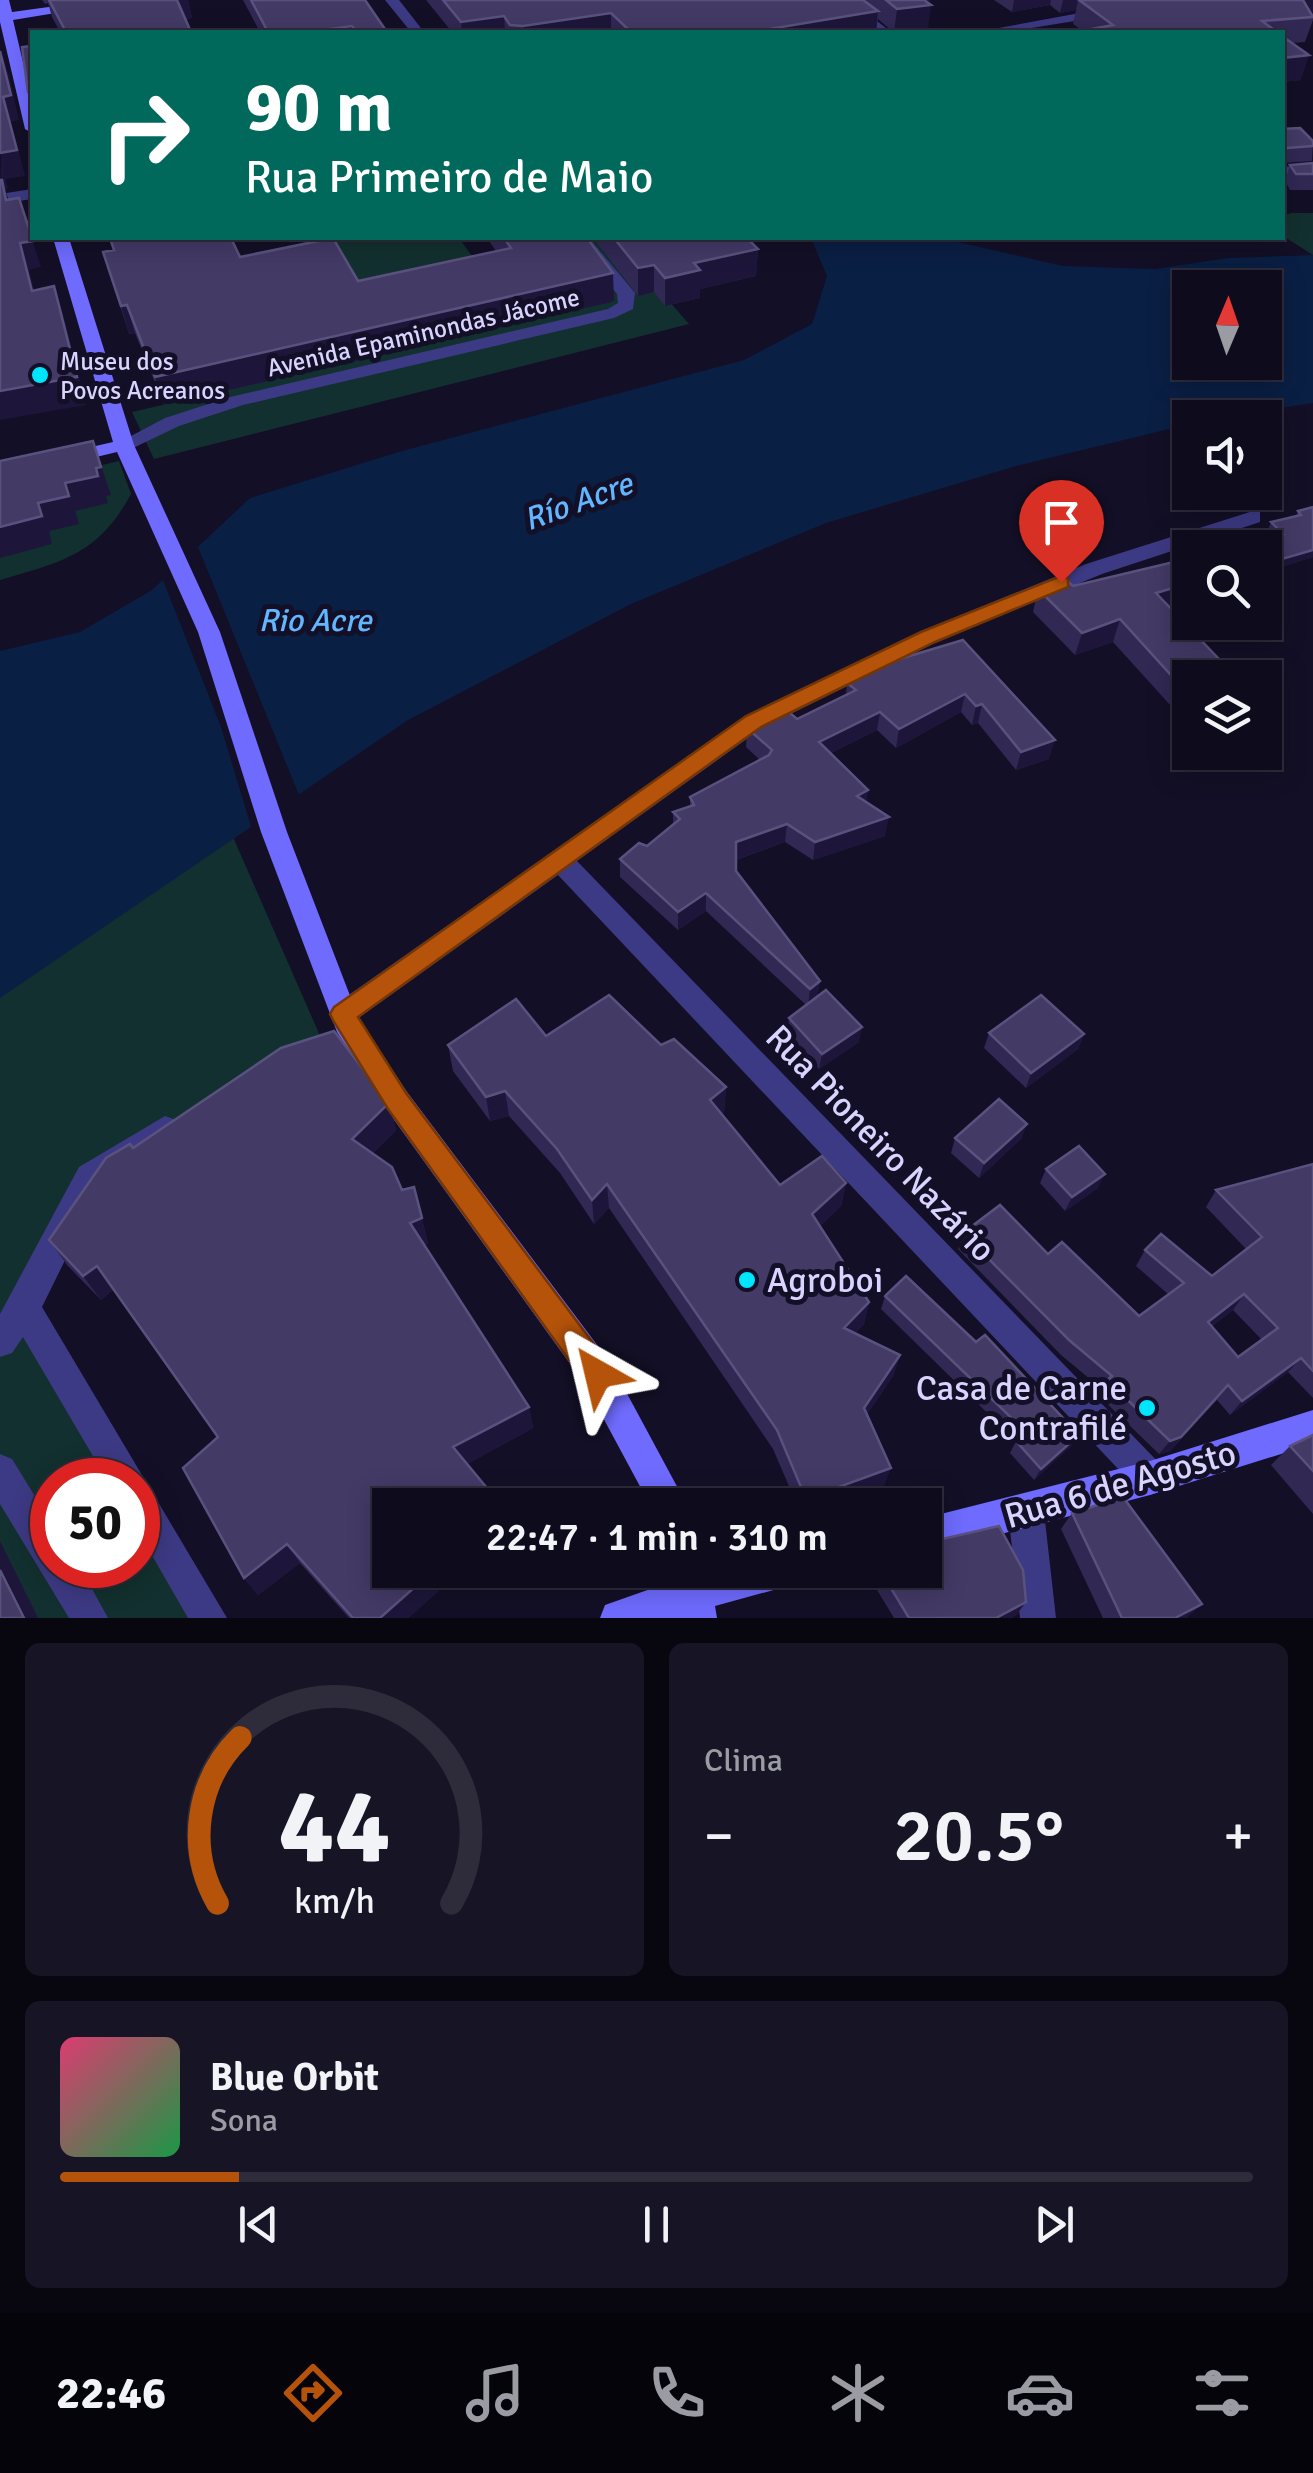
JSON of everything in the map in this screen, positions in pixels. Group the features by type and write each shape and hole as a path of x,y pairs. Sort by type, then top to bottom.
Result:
{"main road":[{"path":"2,0 30,121"},
{"path":"4,18 128,0"},
{"path":"62,240 128,454 208,632 274,832 342,1013 397,1101 598,1374 659,1488"},
{"name":"Avenida Epaminondas Jácome","path":"0,474 128,454"},
{"name":"Rua 6 de Agosto","path":"942,1532 1150,1478 1313,1428"},
{"path":"618,1618 694,1593"}],"street":[{"path":"392,0 416,30"},
{"path":"842,0 881,30"},
{"path":"996,30 1120,10"},
{"path":"1285,172 1313,170"},
{"path":"0,200 30,194"},
{"name":"Avenida Epaminondas Jácome","path":"128,454 172,422 238,401 614,313 627,305 626,293 583,240"},
{"path":"314,1043 342,1013 754,722 984,614 1094,569 1252,517"},
{"name":"Rua Pioneiro Nazário","path":"558,859 1150,1478"},
{"path":"0,1341 24,1308 90,1176 199,1109"},
{"path":"24,1308 113,1458"},
{"path":"0,1471 30,1520"},
{"path":"1026,1512 1038,1618"},
{"path":"160,1535 209,1618"},
{"path":"72,1588 90,1618"}],"green space":[{"path":"1313,213 1313,255 1285,237 1285,215"},
{"path":"325,240 460,240 479,266 356,292"},
{"path":"558,240 616,240 689,324 154,459 132,412 611,302"},
{"path":"119,461 131,494 106,530 77,553 0,580 0,489"},
{"path":"233,837 328,1054 115,1183 32,1297 129,1458 30,1458 30,1588 160,1588 160,1509 226,1618 37,1618 0,1557 0,995"}],"water":[{"name":"Rio Acre","path":"812,240 949,240 1063,266 1155,269 1228,258 1313,255 1313,403 1282,408 1282,400 1172,400 1172,428 1016,466 826,523 631,604 408,720 0,998 0,651 80,632 152,590 250,498 402,451 744,360 812,324 827,276"}],"pier":[{"path":"196,542 301,800 253,833 221,727 161,575"}],"building":[{"path":"49,0 177,0 190,30 65,30"},
{"path":"251,0 365,0 386,30 355,30 352,26 267,30"},
{"path":"443,0 863,0 878,11 764,30 629,30 611,13 523,26 510,25 504,16 461,22"},
{"path":"886,0 924,0 931,5 897,9"},
{"path":"1079,0 1303,0 1313,17 1262,21 1274,30 1087,30 1113,25"},
{"path":"1285,38 1309,55 1285,58"},
{"path":"30,46 28,92 22,47"},
{"path":"0,51 11,95 3,97 17,150 0,153"},
{"path":"1300,128 1313,146 1285,150 1285,129"},
{"path":"1313,163 1313,174 1296,174 1290,165"},
{"path":"2,180 6,200 19,198 33,241 20,243 32,291 54,286 77,377 0,391"},
{"path":"111,240 232,240 240,257 334,240 358,281 511,248 505,240 588,240 613,273 155,377 127,305 121,306 103,252 114,250"},
{"path":"616,240 749,240 758,249 694,263 700,270 665,278 654,265 638,268"},
{"path":"93,441 101,467 96,468 98,476 65,483 69,496 38,503 42,516 0,527 0,461"},
{"path":"1313,507 1313,550 1282,559 1282,530 1271,522 1301,515 1298,511"},
{"path":"1172,562 1172,588 1156,593 1172,610 1172,640 1201,640 1220,660 1172,660 1172,676 1120,619 1082,633 1038,589 1066,580 1073,586"},
{"path":"963,640 1055,740 1021,752 982,704 976,706 965,694 899,729 880,712 819,742 868,790 857,796 889,817 815,842 787,824 736,842 736,871 820,981 810,989 706,893 678,912 620,859 639,843 647,846 680,819 673,812 694,805 690,797 769,755 772,750 747,728 784,708 797,719 856,690 847,683 886,663"},
{"path":"826,990 862,1027 822,1054 789,1018"},
{"path":"609,995 661,1045 674,1039 726,1087 710,1100 780,1185 822,1156 846,1183 812,1214 869,1302 844,1328 900,1355 864,1408 891,1468 836,1488 801,1488 777,1430 607,1184 592,1200 557,1149 505,1091 486,1097 448,1045 516,999 546,1036"},
{"path":"1041,995 1084,1034 1031,1073 989,1033"},
{"path":"334,1031 389,1103 352,1139 392,1167 402,1190 414,1187 422,1218 410,1223 529,1407 453,1447 487,1488 372,1488 372,1588 414,1588 380,1618 353,1618 287,1544 244,1578 183,1468 218,1437 97,1266 83,1276 49,1240 106,1158 130,1144 133,1148 281,1048"},
{"path":"999,1099 1027,1124 984,1163 955,1138"},
{"path":"1079,1146 1105,1174 1072,1197 1046,1169"},
{"path":"1313,1164 1313,1371 1301,1358 1242,1401 1228,1385 1181,1437 1170,1441 1107,1380 1112,1376 1069,1340 963,1233 1000,1205 1048,1254 1062,1242 1139,1316 1184,1283 1145,1250 1161,1234 1212,1276 1262,1237 1216,1190","holes":["1244,1294 1278,1328 1238,1357 1208,1322"]},
{"path":"906,1276 976,1342 985,1335 1079,1435 1041,1469 1016,1441 1024,1430 885,1296"},
{"path":"1313,1435 1313,1471 1290,1446"},
{"path":"1123,1497 1202,1604 1175,1618 1122,1618 1072,1513"},
{"path":"999,1526 1023,1570 1026,1602 996,1618 909,1618 891,1588 942,1588 942,1539"},
{"path":"0,1570 24,1618 0,1618"}],"place":[{"name":"Museu dos Povos Acreanos","path":"40,375"},
{"name":"Agroboi","path":"747,1280"},
{"name":"Casa de Carne Contrafilé","path":"1147,1408"}],"route":[{"path":"598,1374 397,1101 343,1014 754,722 928,637 1061,582"}],"water label":[{"name":"Río Acre","path":"578,501"}]}
